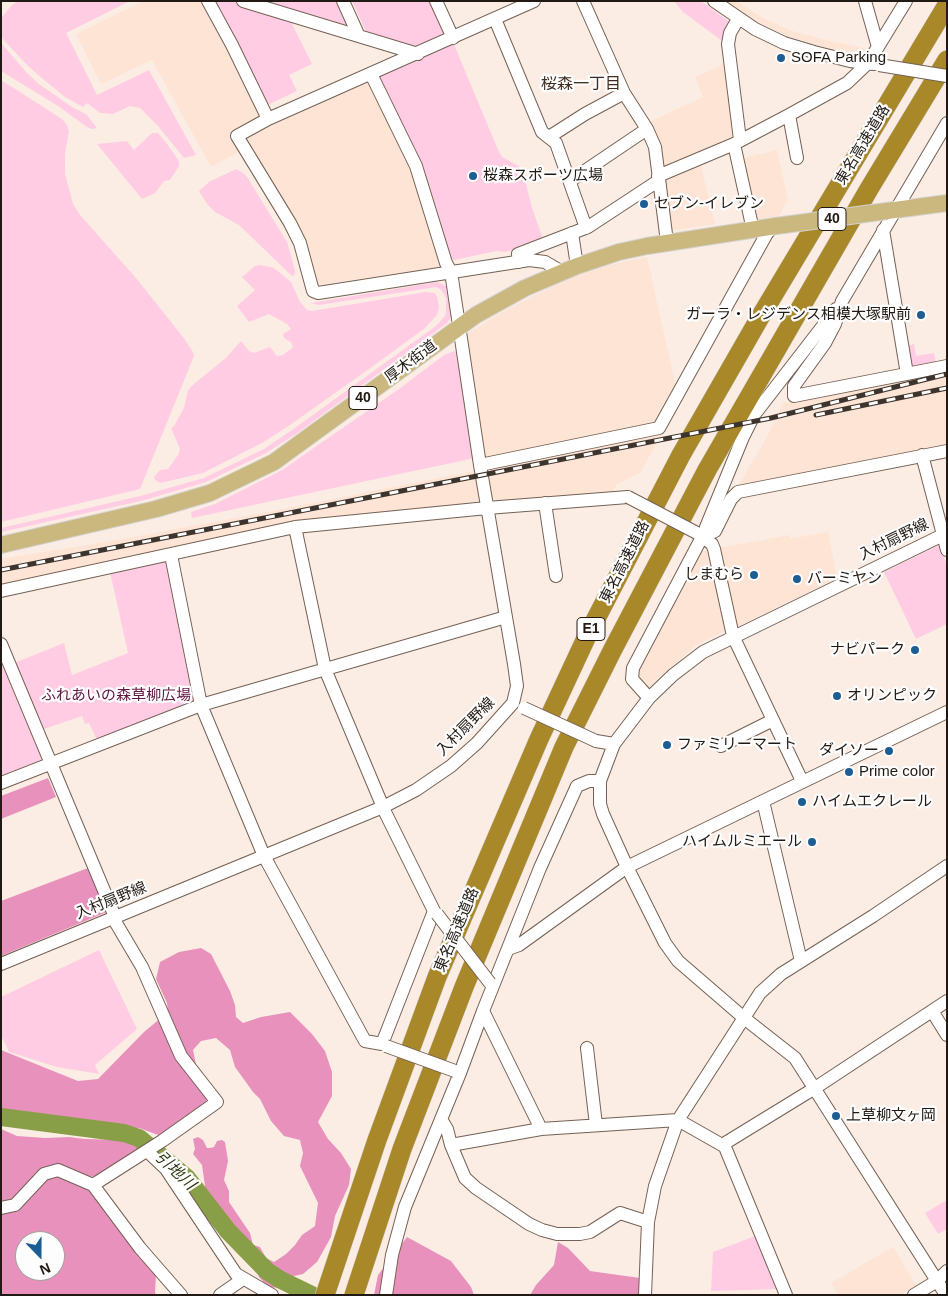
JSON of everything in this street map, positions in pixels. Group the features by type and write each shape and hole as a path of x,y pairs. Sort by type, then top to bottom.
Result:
{"highway":[{"name":"東名高速道路","path":"325,1295 377,1140 437,977 539,738 583,645 681,455 759,319 947,5"},
{"name":"東名高速道路","path":"354,1295 402,1149 464,987 564,747 707,470 869,189 947,60"}],"main road":[{"name":"40","path":"774,226 947,202"},
{"name":"厚木街道","path":"1,545 156,509 210,493 242,478 274,462 459,327 503,299 570,269 619,252 668,242 774,226"}],"street":[{"path":"208,1 268,119"},
{"path":"243,1 418,54"},
{"path":"343,1 357,32"},
{"path":"436,1 453,38"},
{"path":"534,1 268,119 237,136 290,223 300,243 313,291 318,293 529,260 570,269 572,233"},
{"path":"583,1 624,94 647,129 655,147 668,242"},
{"path":"714,1 755,30 784,43 823,54 947,76"},
{"path":"730,1 737,18 730,33 728,44 737,142 753,230"},
{"path":"865,1 878,47"},
{"path":"519,262 518,254 586,228 658,179 789,116 847,83 874,64 878,47 906,1"},
{"path":"495,19 542,132 556,142 586,228"},
{"path":"371,74 416,166 446,263 451,272 480,465 517,686 518,706 596,741 614,744"},
{"path":"549,137 585,114 624,94"},
{"path":"789,116 797,158"},
{"path":"649,698 632,679 633,668 699,535 742,436 754,415 842,301 892,211 947,123"},
{"path":"570,181 647,129"},
{"path":"480,465 658,428 766,235 774,226"},
{"path":"883,230 907,374"},
{"path":"842,301 835,324 825,343 794,386 794,396 947,366"},
{"path":"699,535 715,531 731,499 738,492 947,451"},
{"path":"922,455 945,534 947,550"},
{"path":"1,591 295,527 487,508 628,497 699,535 712,544 733,636 802,781"},
{"path":"545,503 548,561 556,576"},
{"path":"295,527 325,669 383,807 435,913 492,985"},
{"name":"入村扇野線","path":"600,781 614,744 649,698 688,663 733,636 945,534"},
{"path":"171,555 201,705 264,856 365,1041 384,1045 458,1072"},
{"path":"1,783 201,705 506,617"},
{"path":"1,644 116,923 142,967 181,1056 217,1102 162,1141 93,1185"},
{"name":"入村扇野線","path":"1,964 383,807 416,790 451,766 518,706"},
{"path":"508,949 519,945 627,867 947,712"},
{"path":"721,746 773,720"},
{"path":"386,1295 392,1255 404,1207 492,985 540,868 577,786 590,781 600,781 600,804 603,814 665,943 678,961 744,1018 795,1058 946,1295"},
{"path":"763,801 801,961"},
{"path":"645,1295 648,1222 655,1186 678,1120 760,993 771,982 801,961 873,916 947,866"},
{"path":"384,1045 435,913"},
{"path":"722,1145 814,1088 947,1001"},
{"path":"483,1011 540,1129"},
{"path":"932,1011 947,1035"},
{"path":"587,1048 596,1125"},
{"path":"440,1119 447,1129 451,1145 465,1178 529,1224 557,1234 590,1232 620,1212 648,1222"},
{"path":"451,1145 540,1129 678,1120 725,1147 786,1295"},
{"path":"147,1151 166,1169 236,1274 272,1295"},
{"path":"1,1208 15,1206 44,1174 58,1170 93,1185 140,1248 182,1295"},
{"path":"914,1295 937,1281 947,1271"},
{"path":"220,1295 243,1278"}],"shaded area":[{"path":"143,1 204,1 263,117 231,134 240,151 211,167 152,60 101,84 76,34"},
{"path":"725,1 736,1 763,18 789,30 872,50 868,57 823,47 787,36 760,23"},
{"path":"728,62 738,135 663,170 647,123 703,97 695,77"},
{"path":"369,83 412,167 441,267 317,285 244,140 247,136 271,123"},
{"path":"777,150 788,200 778,217 753,220 740,159"},
{"path":"700,162 715,224 668,231 662,181"},
{"path":"647,257 676,387 658,424 491,459 483,455 466,338 468,334 495,316 564,280 609,265"},
{"path":"947,370 947,448 736,489 766,439 783,403"},
{"path":"661,434 641,472 617,484 611,494 498,502 493,498 488,470 491,468"},
{"path":"479,470 483,499 479,504 300,521 1,586 1,559 257,514"},
{"path":"828,532 837,578 737,627 718,548 789,535 790,539"},
{"path":"711,550 729,629 695,646 648,688 638,676 641,666 699,552"},
{"path":"48,778 56,797 1,819 1,796"},
{"path":"88,868 107,912 1,956 1,901"},
{"path":"201,948 211,954 230,991 235,1005 236,1017 243,1023 261,1017 290,1012 312,1034 325,1051 332,1072 332,1096 318,1122 328,1139 341,1153 351,1169 349,1185 335,1216 331,1237 317,1262 303,1274 290,1277 282,1287 269,1288 259,1277 249,1250 230,1229 224,1216 207,1200 202,1165 193,1154 195,1149 193,1139 198,1137 203,1140 207,1148 214,1147 217,1141 222,1140 225,1142 228,1161 224,1180 229,1191 229,1202 250,1233 253,1245 260,1247 266,1258 274,1262 286,1254 302,1235 315,1226 318,1203 300,1166 303,1153 300,1140 284,1136 271,1121 260,1099 235,1067 230,1050 216,1038 201,1041 193,1050 200,1084 207,1096 205,1106 161,1136 139,1128 49,1120 1,1109 1,1050 78,1081 98,1079 144,1032 168,1012 167,1003 156,979 160,962 179,952"},
{"path":"1,1129 17,1136 125,1140 135,1142 142,1147 95,1176 89,1177 156,1274 155,1293 157,1295 1,1295"},
{"path":"407,1237 451,1261 471,1287 474,1295 374,1295 378,1275"},
{"path":"558,1242 568,1248 590,1271 640,1278 640,1295 530,1295 536,1285 554,1265"},
{"path":"893,1247 916,1285 900,1295 838,1295 831,1283"}],"green space":[{"path":"19,1 130,1 66,33 97,95 149,70 196,155 184,158 158,126 140,108 130,106 113,114 100,113 87,103 83,107 65,97 37,74 1,37 1,18 13,4"},
{"path":"212,1 231,1 289,18 312,64 289,75 297,91 265,106"},
{"path":"256,1 343,1 357,32 312,18 310,15"},
{"path":"352,1 434,1 449,34 416,49 367,34"},
{"path":"674,1 701,1 731,23 725,43 683,12"},
{"name":"桜森スポーツ広場","path":"453,42 498,150 502,157 520,167 523,172 532,208 543,239 519,249 504,252 496,251 450,261 378,76"},
{"path":"1,43 39,84 72,107 86,114 97,128 87,127 58,106 1,71"},
{"path":"1,80 62,119 67,125 69,132 65,153 65,174 73,204 80,215 136,278 183,337 194,356 140,489 1,522"},
{"path":"152,133 158,133 167,144 179,161 179,166 170,180 164,181 155,193 142,199 97,144 127,141 134,150"},
{"path":"236,169 247,177 287,242 295,270 294,276 239,225 215,212 207,204 199,191 209,182"},
{"path":"261,265 274,268 291,282 300,302 307,310 312,311 426,292 435,293 439,307 438,312 425,328 262,443 203,473 160,483 154,477 160,470 168,469 180,449 171,428 184,408 188,390 226,358 241,341 249,351 254,353 270,347 277,356 283,355 293,347 291,342 284,338 283,334 291,329 287,324 269,314 249,322 237,306 255,290 242,277 255,266"},
{"path":"437,282 448,287 452,316 447,323 296,434 266,453 206,482 141,501 1,532 1,528 140,496 204,478 264,449 436,326 445,316 446,311 444,294 436,287 319,305 311,303"},
{"path":"914,344 916,356 934,353 936,364 910,369 906,346"},
{"path":"454,351 458,353 475,458 192,518 191,512 215,504 282,470 399,389 444,355"},
{"path":"939,545 941,546 947,567 947,624 916,639 884,572"},
{"name":"ふれあいの森草柳広場","path":"167,560 197,702 98,742 89,723 85,724 82,716 44,729 14,663 64,643 72,675 128,653 110,572"},
{"path":"1,654 44,757 40,765 1,780"},
{"path":"99,950 137,1029 95,1065 99,1074 57,1067 9,1052 3,1039 1,1039 1,997"},
{"path":"947,1200 947,1229 938,1234 925,1213"},
{"path":"758,1235 779,1289 711,1291 713,1252"}],"waterway":[{"name":"引地川","path":"1,1117 124,1133 139,1138 187,1178 228,1231 267,1271 312,1295"}],"railway":[{"path":"1,570 771,418 947,374"},
{"path":"816,415 947,388"}],"place":[{"name":"SOFA Parking","path":"781,58"},
{"name":"桜森スポーツ広場","path":"473,176"},
{"name":"セブン-イレブン","path":"644,204"},
{"name":"ガーラ・レジデンス相模大塚駅前","path":"921,315"},
{"name":"しまむら","path":"754,575"},
{"name":"バーミヤン","path":"797,579"},
{"name":"ナビパーク","path":"915,650"},
{"name":"オリンピック","path":"837,696"},
{"name":"ファミリーマート","path":"667,745"},
{"name":"ダイソー","path":"889,751"},
{"name":"Prime color","path":"849,772"},
{"name":"ハイムエクレール","path":"802,802"},
{"name":"ハイムルミエール","path":"812,842"},
{"name":"上草柳文ヶ岡","path":"836,1116"}],"district":[{"name":"桜森一丁目","path":"581,85"}]}
